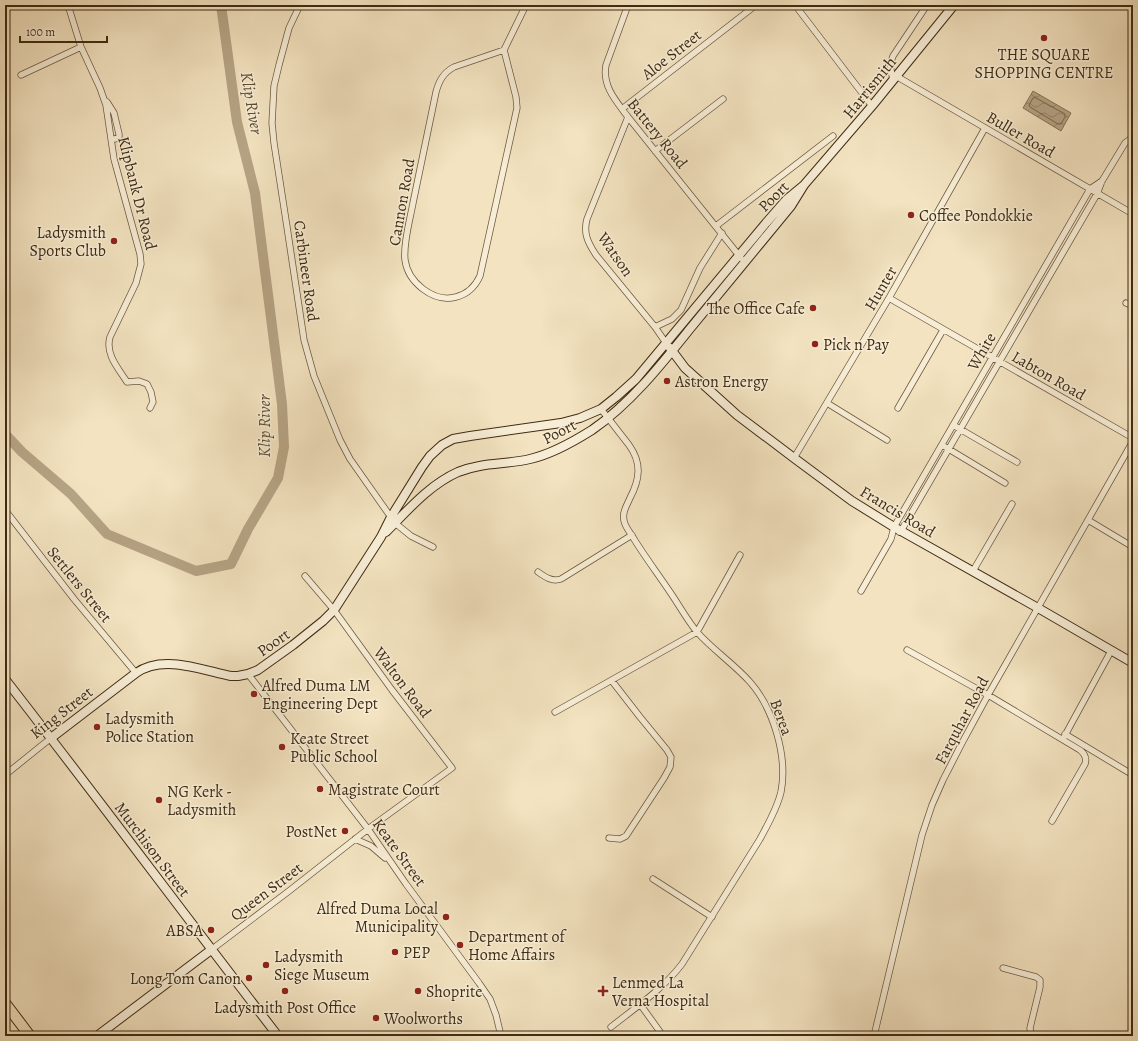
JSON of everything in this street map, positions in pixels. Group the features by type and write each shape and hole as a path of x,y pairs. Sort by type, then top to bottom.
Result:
{"highway":[{"path":"5,1002 30,1036"}],"street":[{"name":"Klipbank Dr Road","path":"68,5 81,47 107,109 118,176 139,248 141,261 136,283 108,342 109,350 127,382 139,381 147,384 152,392 153,402 150,408"},
{"name":"Carbineer Road","path":"300,5 290,28 274,86 272,123 303,333 314,376 340,440 358,472 393,520 411,536 433,546"},
{"path":"504,50 526,5"},
{"name":"Battery Road","path":"628,5 608,58 605,70 607,86 628,117 745,262"},
{"name":"Aloe Street","path":"622,109 756,5"},
{"path":"795,5 872,106"},
{"path":"894,78 890,65 893,56 927,5"},
{"name":"Harrismith","path":"804,185 872,106 954,5"},
{"path":"22,74 81,47"},
{"name":"Cannon Road","path":"504,50 516,97 516,108 480,276 474,287 465,294 451,298 440,297 423,289 415,282 408,271 405,261 408,229 436,92 440,79 448,70 504,50"},
{"name":"Buller Road","path":"894,78 985,128 1133,214"},
{"path":"104,99 114,113 118,127 119,137 111,139"},
{"path":"655,151 723,99"},
{"name":"Watson","path":"628,117 587,219 585,230 588,244 655,327 672,352"},
{"name":"Hunter","path":"794,458 889,298 985,128"},
{"path":"716,226 833,136"},
{"path":"1090,190 1102,181 1125,143 1133,138"},
{"name":"White","path":"898,529 949,449 1097,194 1102,181"},
{"name":"Poort","path":"393,520 422,496 450,477 481,465 515,462 540,457 571,443 608,418 634,394 672,352 791,206 804,185"},
{"name":"Poort","path":"136,673 151,666 168,664 238,676 258,670 293,646 319,625 334,610 393,520 422,467 439,447 448,441 470,436 572,421 601,409 636,379 739,254 787,199 804,185"},
{"name":"White","path":"898,529 953,425 1090,190"},
{"path":"655,327 672,319 680,310 700,268 722,233"},
{"path":"1040,276 1047,279"},
{"name":"Labton Road","path":"889,298 1133,440"},
{"path":"1126,302 1133,306"},
{"path":"898,408 943,330"},
{"name":"Francis Road","path":"672,352 685,368 737,415 852,501 898,529 1133,663"},
{"path":"827,403 887,440"},
{"name":"Berea","path":"601,409 629,444 638,461 639,469 636,485 623,513 624,523 697,632 749,681 761,697 775,728 782,764 782,783 773,813 760,839 682,964 666,983 610,1027"},
{"path":"953,425 1018,462"},
{"name":"Farquhar Road","path":"874,1036 917,856 932,805 943,780 988,695 1133,440"},
{"path":"942,445 1005,483"},
{"path":"973,571 1012,504"},
{"name":"Settlers Street","path":"5,510 74,598 136,673"},
{"path":"1088,520 1133,547"},
{"path":"861,591 898,529"},
{"path":"538,572 550,579 561,579 632,535"},
{"path":"555,712 697,632 740,555"},
{"name":"Walton Road","path":"305,576 334,610 392,690 452,768"},
{"path":"907,650 1133,774"},
{"path":"1064,737 1111,651"},
{"name":"King Street","path":"5,775 136,673"},
{"name":"Keate Street","path":"248,674 368,829 391,863 479,983 490,999 501,1036"},
{"name":"Murchison Street","path":"5,679 278,1036"},
{"path":"609,838 620,840 626,836 661,783 670,767 671,760 670,754 612,680"},
{"path":"1052,821 1085,764 1086,758 1084,753 1064,737"},
{"name":"Queen Street","path":"97,1036 290,891 368,829 452,768"},
{"path":"355,839 371,846 391,863"},
{"path":"653,879 712,917"},
{"path":"1003,968 1036,977 1040,980 1040,987 1030,1028 1031,1036"},
{"path":"640,1004 663,1036"}],"water":[{"path":"1033,91 1071,113 1061,131 1023,108"}],"waterway":[{"name":"Klip River","path":"5,434 22,452 71,494 107,534 196,571 231,564 248,529 278,478 284,447 282,404 255,193 237,122 221,5"}],"place":[{"name":"THE SQUARE SHOPPING CENTRE","path":"1044,38"},
{"name":"Coffee Pondokkie","path":"911,215"},
{"name":"Ladysmith Sports Club","path":"114,241"},
{"name":"The Office Cafe","path":"813,308"},
{"name":"Pick n Pay","path":"815,344"},
{"name":"Astron Energy","path":"667,381"},
{"name":"Alfred Duma LM Engineering Dept","path":"254,694"},
{"name":"Ladysmith Police Station","path":"97,727"},
{"name":"Keate Street Public School","path":"282,747"},
{"name":"Magistrate Court","path":"320,789"},
{"name":"NG Kerk - Ladysmith","path":"159,800"},
{"name":"PostNet","path":"345,831"},
{"name":"Alfred Duma Local Municipality","path":"446,917"},
{"name":"ABSA","path":"211,930"},
{"name":"Department of Home Affairs","path":"460,945"},
{"name":"PEP","path":"395,952"},
{"name":"Ladysmith Siege Museum","path":"266,965"},
{"name":"Long Tom Canon","path":"249,978"},
{"name":"Ladysmith Post Office","path":"285,991"},
{"name":"Shoprite","path":"418,991"},
{"name":"Lenmed La Verna Hospital","path":"603,991"},
{"name":"Woolworths","path":"376,1018"}]}
